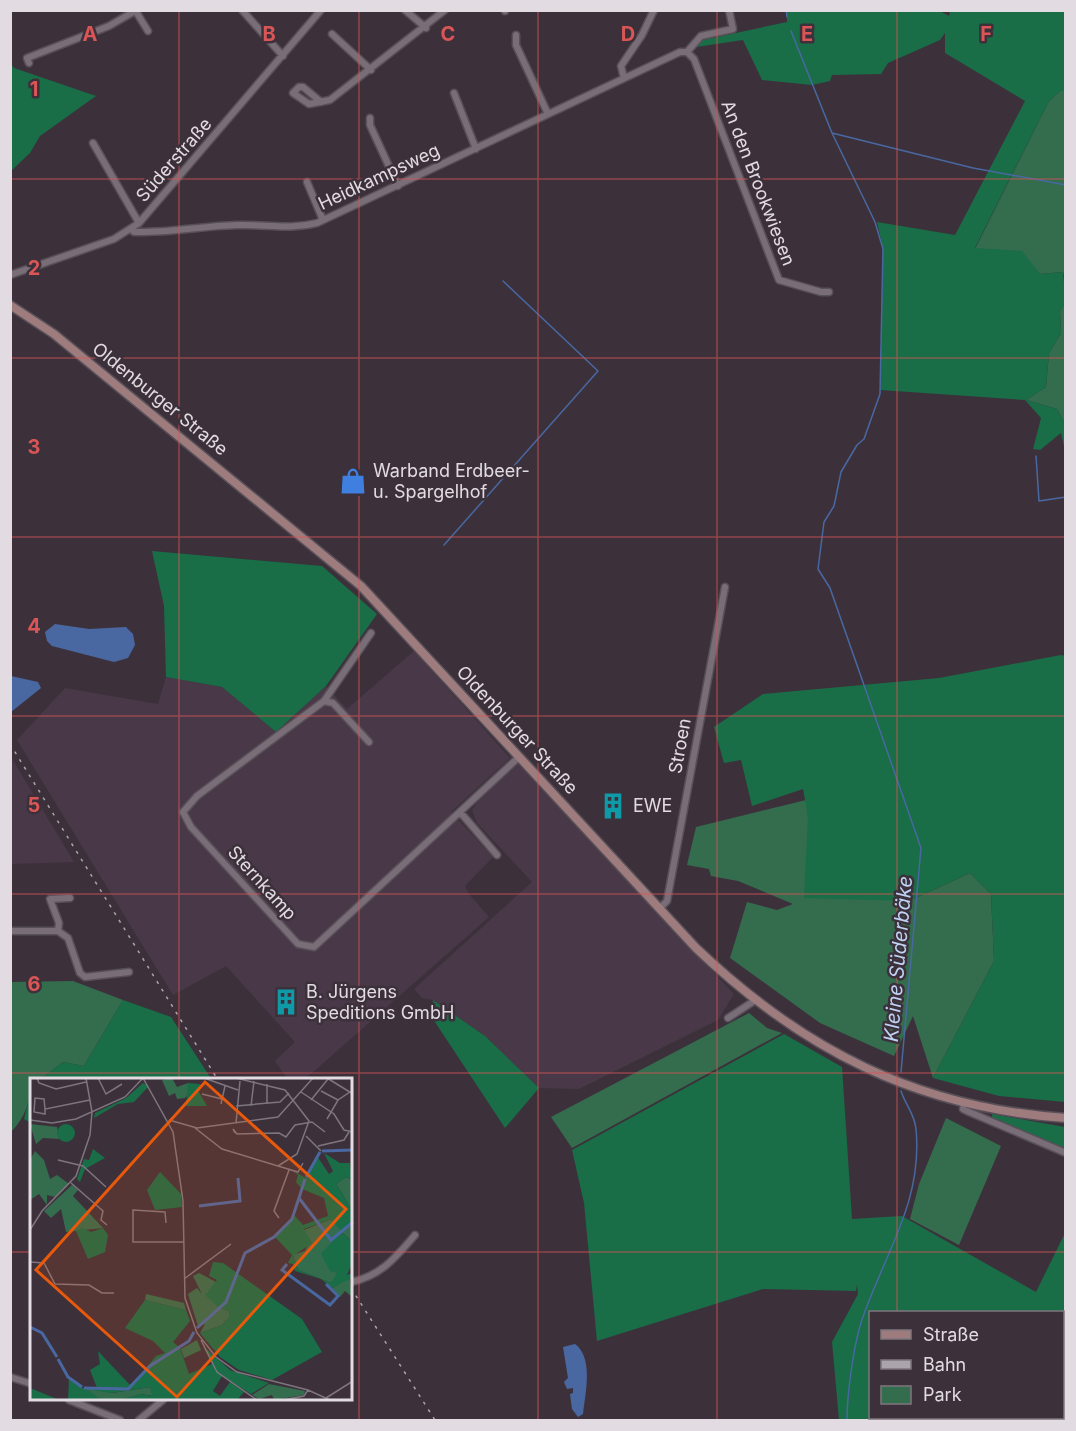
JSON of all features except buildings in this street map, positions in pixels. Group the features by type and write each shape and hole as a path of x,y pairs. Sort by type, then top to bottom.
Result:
{"main road":[{"name":"Oldenburger Straße","path":"10,305 54,334 345,572 696,948 754,1001 810,1039 857,1064 917,1089 964,1103 1018,1113 1065,1118"}],"street":[{"path":"242,10 282,56"},
{"name":"Süderstraße","path":"10,275 114,239 139,224 321,10"},
{"path":"405,10 426,28"},
{"path":"321,102 330,100 371,70 446,10"},
{"name":"Heidkampsweg","path":"131,229 134,232 164,233 239,224 288,228 323,220 680,52 687,52 702,36 733,29 729,10"},
{"path":"29,63 27,58 109,26 135,11 148,32"},
{"path":"624,78 621,66 653,11"},
{"path":"332,34 371,70"},
{"path":"516,35 516,45 548,114"},
{"name":"An den Brookwiesen","path":"687,52 694,59 779,280 821,292 829,292"},
{"path":"454,93 476,149"},
{"path":"370,118 370,125 398,186"},
{"path":"93,143 139,224"},
{"path":"307,182 323,220"},
{"name":"Stroen","path":"659,909 666,901 725,587"},
{"name":"Sternkamp","path":"371,633 324,701 197,796 183,812 191,827 298,944 306,948 314,947 519,757"},
{"path":"324,701 333,703 369,742"},
{"path":"460,812 497,855"},
{"path":"58,931 59,923 50,899 70,898"},
{"path":"10,931 58,931 68,938 80,973 85,977 129,972"},
{"path":"728,1018 754,1001"},
{"path":"964,1103 963,1109 967,1111 1065,1153"},
{"path":"352,1282 386,1268 415,1235"},
{"path":"10,1377 30,1383"},
{"path":"72,1401 120,1420"},
{"path":"139,1420 161,1401"}],"shaded area":[{"path":"414,651 510,758 451,812 493,857 465,886 468,893 489,917 306,1078 287,1078 275,1061 295,1042 226,966 173,995 17,740 65,688 158,704 166,677 222,687 276,732 326,686 347,709"},
{"path":"11,757 74,862 11,864"},
{"path":"518,764 734,994 718,1020 579,1089 539,1088 485,1036 433,1000 422,998 414,989 532,882 477,823 472,810 480,799"}],"green space":[{"path":"938,10 949,16 950,11 1065,11 1065,91 1060,91 1049,101 975,248 1022,251 1040,274 1063,272 1066,303 1060,311 1061,333 1049,353 1046,387 1026,400 1057,409 1065,424 1065,451 1061,433 1040,450 1033,449 1041,418 1025,400 880,390 883,249 877,222 955,235 1025,101 945,53 945,33 940,40 888,63 881,74 832,75 830,81 812,85 762,80 743,40 696,47 698,41 787,22 787,11"},
{"path":"11,64 14,68 96,96 40,136 30,153 11,171"},
{"path":"1060,91 1065,91 1065,279 1063,272 1040,274 975,249 1049,101"},
{"path":"1065,303 1065,424 1057,409 1026,400 1046,387 1049,353 1061,333 1060,311"},
{"path":"152,551 322,566 377,614 326,686 276,732 222,687 166,677 164,606"},
{"path":"1061,655 1066,656 1065,1102 999,1096 933,1078 994,961 991,894 970,873 909,901 804,898 808,816 803,789 752,806 741,760 724,763 714,727 763,694 939,678"},
{"path":"806,800 808,816 909,901 970,873 991,894 994,961 933,1078 913,1016 894,1056 820,1023 730,958 747,902 777,910 793,904 738,881 711,876 709,869 687,865 696,827"},
{"path":"73,981 123,1000 84,1066 63,1062 43,1078 30,1078 30,1095 26,1108 20,1121 11,1132 11,982"},
{"path":"123,1000 171,1017 211,1078 43,1078 63,1062 84,1066"},
{"path":"433,1000 485,1036 539,1088 505,1128 431,1016"},
{"path":"749,1013 767,1028 782,1033 572,1148 551,1117"},
{"path":"784,1034 842,1067 852,1219 902,1216 1036,1292 1065,1233 1065,1420 839,1420 832,1342 858,1294 857,1285 856,1291 763,1289 597,1341 584,1203 572,1150"},
{"path":"30,1095 30,1122 24,1119"},
{"path":"992,1114 1065,1127 1065,1151 992,1119"},
{"path":"946,1118 1001,1146 959,1245 910,1219 919,1184"}],"water":[{"path":"55,624 89,629 126,627 133,634 135,645 128,658 114,662 52,646 47,641 45,632"},
{"path":"11,676 38,682 41,688 11,712"},
{"path":"575,1344 585,1358 587,1377 583,1414 578,1417 572,1409 570,1394 573,1393 573,1388 567,1389 564,1382 568,1378 563,1347"}],"waterway":[{"path":"786,10 787,17"},
{"path":"791,31 832,133"},
{"path":"901,1072 921,848 830,588 818,569 824,522 834,506 841,472 857,445 864,439 880,394 883,249 875,222 832,133 973,168 1066,185"},
{"path":"444,545 598,371 503,281"},
{"path":"1036,456 1039,501 1066,497"},
{"name":"Kleine Süderbäke","path":"847,1420 848,1396 860,1327 900,1226 914,1180 917,1155 916,1129 914,1119 901,1091"}],"railway":[{"path":"10,744 217,1078"},
{"path":"352,1290 435,1420"}],"place":[{"name":"Warband Erdbeer- u. Spargelhof","path":"353,481"},
{"name":"EWE","path":"613,806"},
{"name":"B. Jürgens Speditions GmbH","path":"286,1002"}]}
